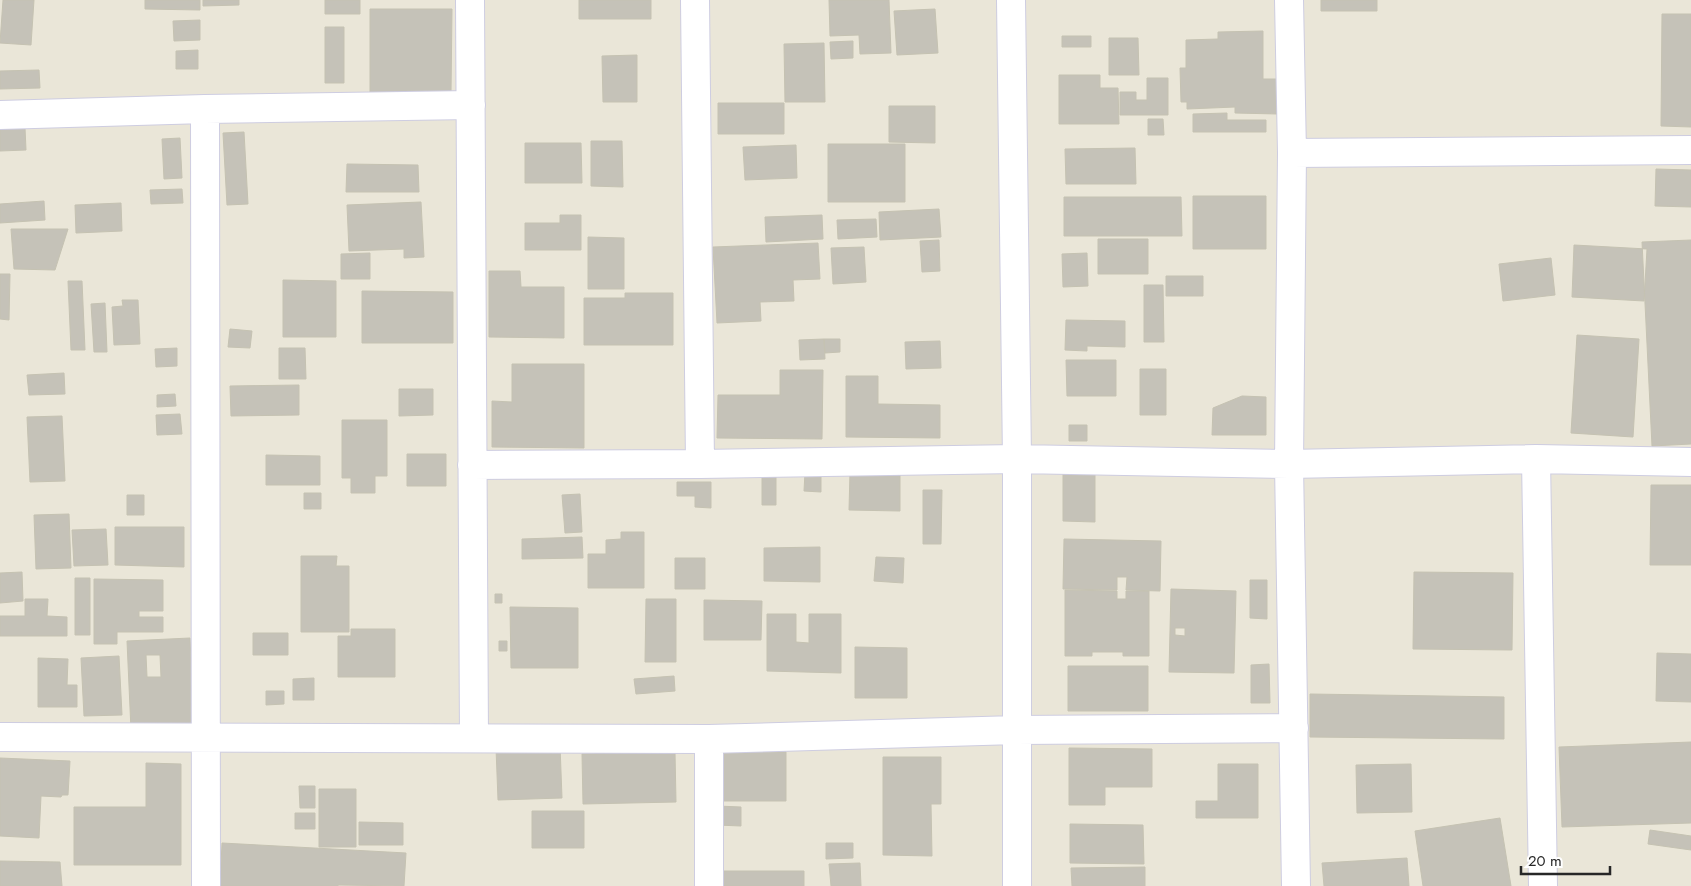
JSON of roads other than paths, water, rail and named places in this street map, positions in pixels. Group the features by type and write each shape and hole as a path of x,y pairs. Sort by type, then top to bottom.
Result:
{"street":[{"path":"470,0 474,738"},
{"path":"696,0 700,464"},
{"path":"1011,0 1017,459 1017,886"},
{"path":"1288,0 1292,153 1290,464 1296,886"},
{"path":"0,115 205,109 471,106"},
{"path":"205,109 206,886"},
{"path":"1292,153 1691,150"},
{"path":"472,465 700,464 1017,459 1290,464 1536,459 1691,462"},
{"path":"1536,459 1543,886"},
{"path":"0,737 709,739 1016,730 1294,728"},
{"path":"709,739 709,886"}]}
